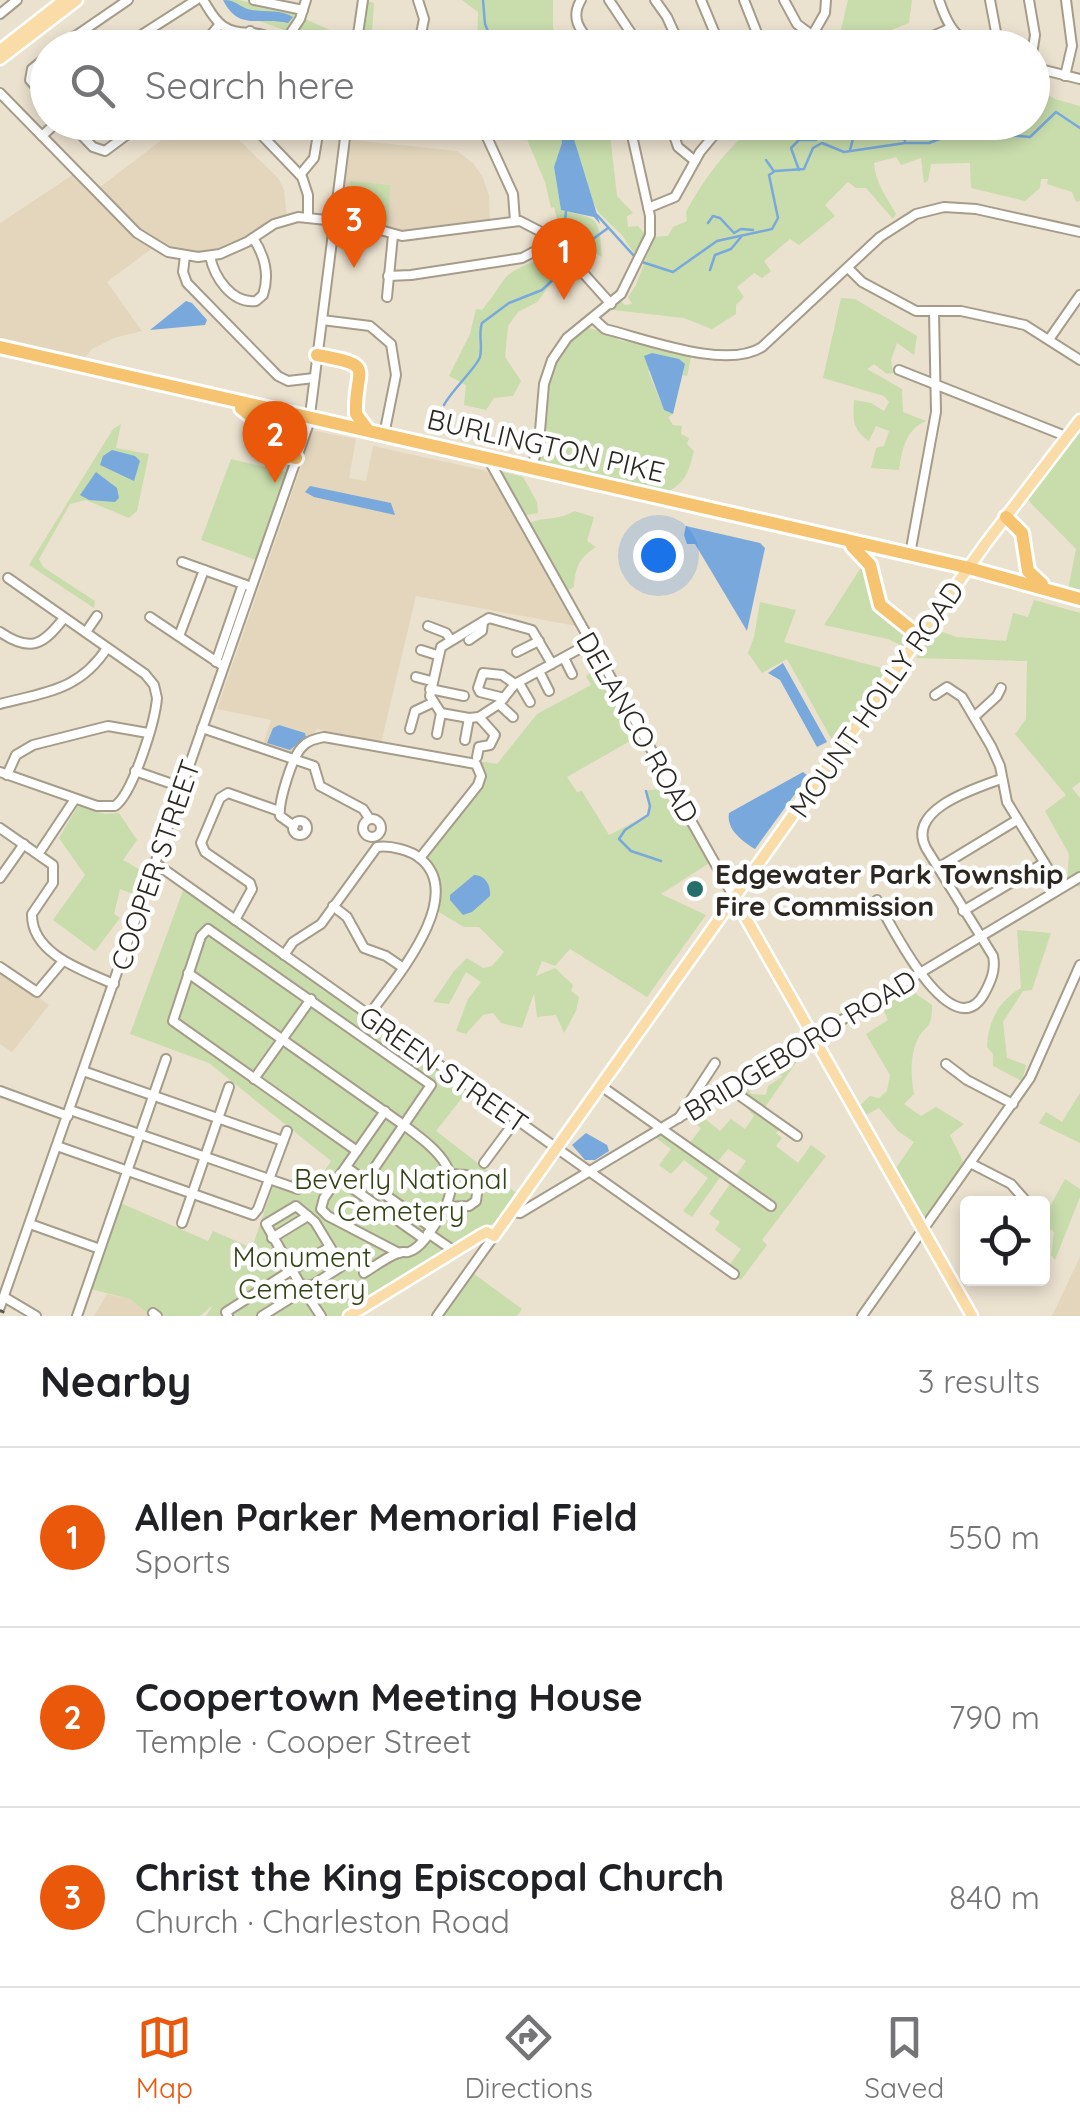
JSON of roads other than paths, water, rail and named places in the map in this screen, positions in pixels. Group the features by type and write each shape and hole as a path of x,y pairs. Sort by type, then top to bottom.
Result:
{"highway":[{"name":"BURLINGTON PIKE","path":"0,350 242,408 384,434 968,570 1080,602"},
{"name":"BURLINGTON PIKE","path":"0,350 492,464 910,554 1080,602"},
{"path":"317,355 352,362 358,367 361,374 356,414 368,431"},
{"path":"242,408 258,422 268,448 296,458"},
{"path":"1006,518 1023,535 1028,571 1052,591"},
{"path":"852,546 870,565 883,610 920,637"}],"main road":[{"path":"0,50 64,0"},
{"path":"38,30 78,0"},
{"path":"0,59 30,36"},
{"path":"1065,436 1080,410"},
{"path":"1065,436 1080,420"},
{"name":"MOUNT HOLLY ROAD","path":"502,1223 1065,436"},
{"name":"DELANCO ROAD","path":"735,899 972,1316"},
{"name":"BRIDGEBORO ROAD","path":"349,1316 502,1223"}],"street":[{"path":"0,14 18,0"},
{"path":"84,30 128,0"},
{"path":"151,30 200,0 220,24 233,30"},
{"path":"254,0 305,5 291,30"},
{"path":"359,30 363,0"},
{"path":"418,0 424,19 422,30"},
{"path":"581,0 576,8 582,30"},
{"path":"609,0 629,30"},
{"path":"655,0 672,30"},
{"path":"701,0 714,30"},
{"path":"744,0 756,30"},
{"path":"784,0 796,24 804,30"},
{"path":"816,30 825,14 826,0"},
{"path":"939,0 953,30"},
{"path":"990,0 995,30"},
{"path":"1029,0 1033,30"},
{"path":"1065,76 1072,46 1066,0"},
{"path":"216,30 220,24"},
{"path":"946,30 951,28"},
{"path":"1050,72 1080,79"},
{"path":"0,93 30,124"},
{"path":"46,140 148,243 185,256 210,256 233,249 281,221 308,218 413,236 515,221 551,237 611,304"},
{"path":"87,140 104,151 119,140"},
{"path":"266,140 300,175 308,192 308,218"},
{"path":"300,175 314,158 316,140"},
{"name":"COOPER STREET","path":"0,1307 182,787 247,585 309,420 345,140"},
{"path":"488,140 514,197 515,221"},
{"path":"532,470 550,366 563,343 611,304 639,261 652,228 633,140"},
{"path":"676,140 678,147 695,161"},
{"path":"648,208 675,197 712,140"},
{"path":"593,318 605,330 717,355 746,356 768,343 898,223 916,214 944,207 976,208 1080,232"},
{"path":"387,297 393,235"},
{"path":"388,276 522,258 551,237"},
{"path":"210,256 213,270 223,284 240,300 256,301 263,296 266,283 263,254 253,238"},
{"path":"185,256 183,272 187,283 278,376 288,382 314,378"},
{"path":"848,268 862,282 916,310 961,311 1025,325 1080,360"},
{"path":"1050,338 1080,295"},
{"path":"910,554 936,418 934,312"},
{"path":"322,320 360,324 378,331 391,344 396,364 384,434"},
{"path":"898,370 1065,436"},
{"name":"DELANCO ROAD","path":"492,464 735,899"},
{"path":"182,562 247,585"},
{"path":"179,636 204,570"},
{"path":"8,578 144,674 154,685 156,709 148,733 135,770 126,794 115,806 102,807 3,773 16,755 33,745 103,727 122,726 148,733"},
{"path":"86,632 97,616"},
{"path":"150,616 220,664"},
{"path":"0,632 18,642 38,643 64,618"},
{"path":"477,756 479,747 490,745 495,735 474,718 441,713 432,703 431,685 441,647 483,622 497,619 526,627 550,660"},
{"path":"469,640 482,631 483,622"},
{"path":"428,626 452,640"},
{"path":"517,652 539,641"},
{"path":"563,659 590,644"},
{"path":"0,704 75,682 92,670 107,648"},
{"path":"421,650 437,655"},
{"path":"465,740 474,718 502,701 517,683 550,660 560,656 572,674"},
{"path":"539,671 549,691"},
{"path":"513,717 502,701 480,692 482,673 502,675 517,683 530,702"},
{"path":"416,677 464,696"},
{"path":"935,695 942,688 950,688 959,694 974,717 997,758 1007,802 1060,888"},
{"path":"974,717 1001,688"},
{"path":"410,729 415,710 432,703"},
{"path":"436,734 441,713"},
{"path":"202,728 314,766 320,786 363,809 381,825 377,841 321,924 293,942 284,955"},
{"path":"278,811 298,750 310,740 342,740 470,762 479,768 478,785 420,858"},
{"path":"135,770 182,787"},
{"path":"877,900 919,974 946,999 962,1006 976,1005 995,968 993,956 921,837 925,819 950,802 1001,778"},
{"path":"235,920 251,894 250,883 205,852 201,843 220,798 228,793 278,811 282,819 294,826"},
{"path":"39,854 75,799"},
{"path":"938,868 1017,820"},
{"path":"0,828 53,865 55,877 32,914 32,927 63,961 114,984"},
{"path":"369,1015 433,918 434,878 420,858 377,841"},
{"path":"0,876 24,844"},
{"name":"GREEN STREET","path":"155,863 734,1274"},
{"path":"963,911 1044,863"},
{"name":"BRIDGEBORO ROAD","path":"502,1223 1080,876"},
{"path":"332,906 347,917 364,948 386,956 402,968"},
{"path":"357,1152 173,1021 201,936 208,929 432,1087 358,1192"},
{"path":"0,966 37,992 63,961"},
{"path":"862,1316 1013,1104 1040,1059 1080,965"},
{"path":"188,973 405,1126 440,1152 450,1174 446,1207 415,1249 399,1253 389,1253 322,1210 324,1198 385,1112"},
{"path":"254,1080 310,999"},
{"path":"77,1316 166,1059"},
{"path":"678,1118 715,1063"},
{"path":"946,1064 1013,1104"},
{"path":"83,1071 283,1141"},
{"path":"601,1086 771,1206"},
{"path":"182,1223 229,1087"},
{"path":"729,1088 796,1136"},
{"path":"0,1092 141,1132 270,1178"},
{"path":"484,1163 516,1120"},
{"path":"57,1146 255,1214 286,1131"},
{"path":"970,1163 1012,1184 1022,1196"},
{"path":"346,1167 428,1234"},
{"path":"446,1207 470,1206 478,1195 478,1186 471,1177 450,1174"},
{"path":"338,1178 454,1252"},
{"path":"262,1316 300,1288 341,1269 308,1216 296,1206 268,1222 266,1228 300,1288 321,1316"},
{"path":"272,1238 308,1216"},
{"name":"MOUNT HOLLY ROAD","path":"438,1316 502,1223"},
{"path":"30,1224 100,1249"},
{"path":"228,1316 226,1312 330,1248"},
{"path":"364,1273 389,1253"},
{"path":"309,1298 311,1286"},
{"path":"4,1297 36,1316"}],"water":[{"path":"223,0 251,10 293,17 288,23 251,21 236,16"},
{"path":"562,140 574,140 600,224 594,217 561,210 554,167"},
{"path":"186,301 207,320 205,325 150,330"},
{"path":"652,353 685,364 673,414 664,410 644,356"},
{"path":"112,450 140,461 134,481 100,465 103,456"},
{"path":"96,472 117,488 119,498 115,502 89,500 80,495"},
{"path":"310,486 391,503 395,515 314,497 305,492"},
{"path":"686,526 760,543 765,548 747,631 695,544 687,544"},
{"path":"783,663 827,742 817,747 780,680 768,673"},
{"path":"279,725 305,733 306,737 290,750 267,743 273,728"},
{"path":"803,772 808,776 755,849 736,834 729,813"},
{"path":"474,875 487,881 490,896 463,915 450,895"},
{"path":"586,1133 607,1145 609,1151 595,1160 585,1160 572,1145"}],"waterway":[{"path":"483,0 488,30"},
{"path":"1050,118 1056,112 1080,128"},
{"path":"799,170 791,148 799,140 816,140"},
{"path":"850,150 853,140"},
{"path":"642,262 673,272 717,241 772,229 778,218 769,175 804,169 813,148 822,143 844,152 937,140"},
{"path":"766,160 773,170"},
{"path":"557,228 565,220 566,212"},
{"path":"597,215 635,257"},
{"path":"708,223 713,216 734,233 753,230"},
{"path":"578,258 589,242 608,228"},
{"path":"710,270 715,255 731,249 741,237"},
{"path":"444,405 480,357 482,323 509,303 542,290 566,267"},
{"path":"646,791 648,815 625,830 619,839 631,851 661,861"}],"railway":[{"path":"0,1310 10,1316"}],"place":[{"name":"Christ the King Episcopal Church","path":"354,268"},
{"name":"Allen Parker Memorial Field","path":"564,300"},
{"name":"Coopertown Meeting House","path":"275,483"},
{"name":"Edgewater Park Township Fire Commission","path":"695,889"}],"park label":[{"name":"Beverly National Cemetery","path":"401,1194"},
{"name":"Monument Cemetery","path":"302,1272"}]}
